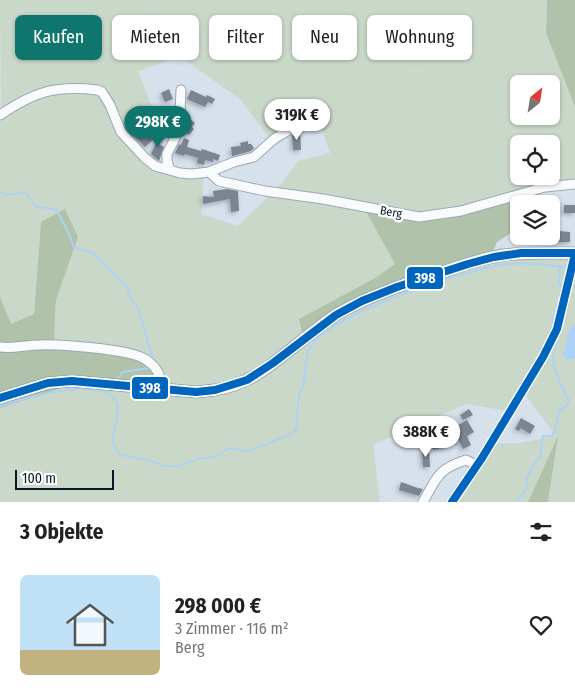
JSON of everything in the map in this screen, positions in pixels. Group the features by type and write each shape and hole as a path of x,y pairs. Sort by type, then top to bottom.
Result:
{"main road":[{"path":"0,398 48,383 72,381 196,392 216,391 247,381 277,361 336,315 386,290 475,261 503,255 575,253"}],"street":[{"name":"Berg","path":"0,115 25,99 52,89 97,90 105,96 122,132 145,158 155,166 192,174 209,172 234,162 254,157 274,139 297,125"},
{"path":"170,170 167,154 176,136 176,119 180,112 181,90"},
{"name":"Berg","path":"209,172 219,181 265,191 323,199 419,217 461,211 545,187 575,184"},
{"path":"452,502 543,358 557,329 575,253"},
{"path":"0,347 58,345 136,355 144,358 160,373 163,388"},
{"path":"423,502 441,473 448,466 466,460 477,465"}],"path":[{"path":"152,0 177,58 180,68 181,90"},
{"path":"297,125 436,56 488,16 500,0"}],"green space":[{"path":"0,0 547,0 546,33 575,107 575,183 521,195 510,195 510,198 422,215 273,191 282,183 298,161 330,153 317,116 289,127 270,139 241,100 186,60 199,60 199,15 112,15 112,60 169,60 138,71 154,112 119,126 104,91 49,87 30,91 1,113"},
{"path":"547,0 575,0 575,107 546,33"},
{"path":"45,92 101,93 115,120 150,165 204,175 201,214 238,226 271,194 365,210 395,264 375,278 299,319 303,336 242,381 212,387 170,386 157,364 54,341 56,300 78,237 41,222 34,314 11,325 0,297 0,118"},
{"path":"538,189 538,195 513,195"},
{"path":"510,196 510,234 497,242 492,254 438,270 303,336 299,319 375,278 395,264 365,210 422,217"},
{"path":"65,209 78,237 56,300 54,341 133,356 148,366 154,375 151,383 76,376 74,384 0,408 0,297 11,324 34,314 41,222"},
{"path":"563,257 570,260 555,326 508,411 466,404 373,445 380,502 0,502 0,408 74,384 125,389 243,387 342,316 386,294 502,259"},
{"path":"575,263 575,325 570,328 566,360 575,359 575,502 548,502 557,438 528,502 452,502 492,444 519,443 556,436 523,392 550,348"},
{"path":"558,436 548,502 528,502"}],"water":[{"path":"575,325 575,359 566,360 563,354 570,328"}],"building":[{"path":"169,89 173,99 165,102 161,93"},
{"path":"191,90 215,99 212,104 208,102 205,107 187,99"},
{"path":"191,120 195,123 192,127 194,129 189,135 182,129"},
{"path":"142,129 153,140 145,147 134,136"},
{"path":"299,131 301,150 293,150 292,135"},
{"path":"161,133 165,138 159,144 164,147 159,161 151,154"},
{"path":"184,138 189,140 187,147 201,151 202,149 220,155 218,161 213,159 213,162 205,160 204,165 197,163 198,158 175,153"},
{"path":"248,141 248,144 251,144 254,148 251,151 232,156 231,147 241,146 240,143"},
{"path":"227,189 238,191 239,211 231,212 230,199 203,204 203,196 214,197 213,191"},
{"path":"564,205 575,205 575,213 564,213"},
{"path":"560,231 570,232 570,242 560,242"},
{"path":"469,409 473,415 463,420 460,415"},
{"path":"521,418 535,426 530,434 521,428 519,431 515,429"},
{"path":"467,420 474,432 467,436 471,445 463,449 457,437 445,444 446,447 433,450 431,442 448,438 444,429 449,426 450,430"},
{"path":"429,448 430,467 423,467 422,449"},
{"path":"401,482 423,489 419,496 399,490"}],"waterway":[{"path":"0,192 7,195 25,192 37,207 56,209 74,248 92,252 128,289 130,298 138,308 152,356"},
{"path":"0,406 44,394 81,389 97,390 110,395 117,404 118,411 113,443 121,455 148,460 164,466 179,466 197,459 216,457 227,449 234,448 245,452 285,437 296,430 299,396 303,386 307,357 314,342 327,330 375,305 466,273 491,267 523,263 566,267"},
{"path":"552,328 562,289 559,283 560,266"},
{"path":"516,502 527,488 527,478 536,461 540,458 543,436 552,436 560,409 567,406 569,400 553,363 557,342"},
{"path":"119,377 123,372 149,368"}],"transit line":[{"name":"398","path":"0,398 48,383 72,381 196,392 215,390 247,380 273,363 336,315 362,301 397,287 494,257 521,253 575,253"},
{"name":"398","path":"452,502 482,458 543,357 557,329 575,254"}]}
